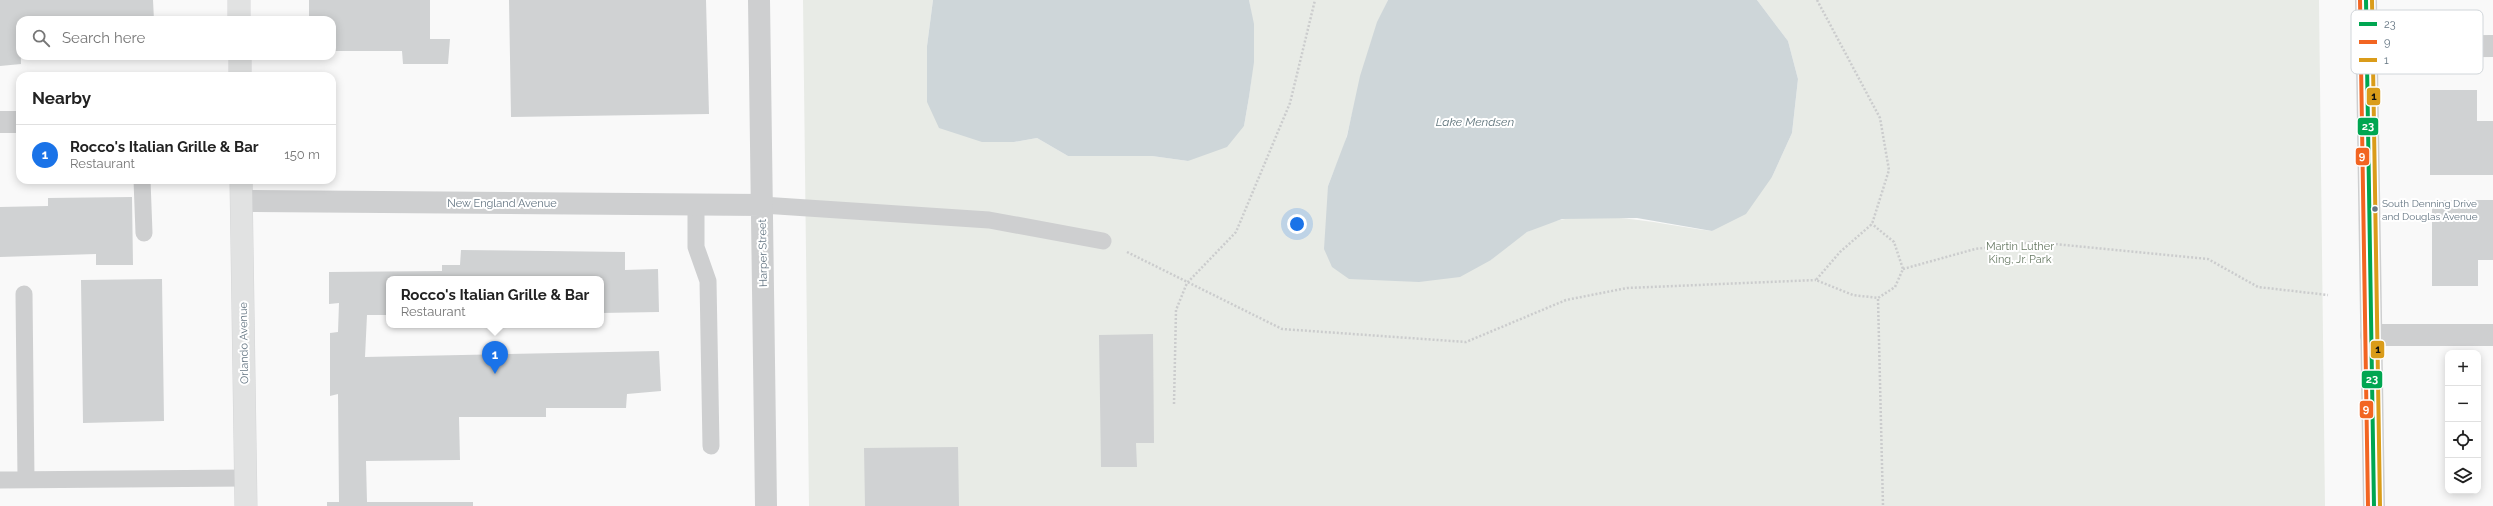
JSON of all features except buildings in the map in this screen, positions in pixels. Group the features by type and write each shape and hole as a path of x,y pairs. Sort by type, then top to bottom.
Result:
{"main road":[{"path":"238,0 239,16"},
{"path":"240,60 240,72"},
{"name":"Orlando Avenue","path":"241,184 246,506"}],"street":[{"name":"Harper Street","path":"759,0 766,506"},
{"path":"2366,0 2366,10"},
{"path":"2483,46 2493,46"},
{"path":"2367,74 2374,506"},
{"path":"0,122 16,122"},
{"name":"New England Avenue","path":"242,201 762,205"},
{"path":"2371,335 2493,335"}],"lane":[{"path":"142,184 144,233"},
{"path":"696,204 696,247 708,281 711,446"},
{"path":"762,205 989,220 1103,241"},
{"path":"24,294 26,479"},
{"path":"0,480 246,478"}],"path":[{"path":"1174,404 1176,310 1187,283 1236,232 1290,103 1315,0"},
{"path":"1816,280 1840,252 1872,224 1889,170 1880,118 1817,0"},
{"path":"1103,241 1282,329 1466,342 1566,300 1620,290 1816,280 1853,296 1878,298 1895,287 1903,269 1894,242 1872,224"},
{"path":"1903,269 1974,249 2034,242 2208,259 2258,287 2328,295"},
{"path":"1878,298 1883,506"}],"green space":[{"name":"Martin Luther King, Jr. Park","path":"803,0 933,0 927,46 927,102 1014,142 1037,138 1068,156 1152,156 1188,161 1244,126 1253,63 1252,16 1249,0 1388,0 1374,33 1345,141 1328,186 1491,260 1527,232 1548,223 1570,218 1594,217 1642,220 1712,231 1772,177 1792,133 1798,79 1788,41 1757,0 2319,0 2325,506 809,506"}],"water":[{"path":"933,0 1249,0 1254,24 1254,62 1244,126 1227,147 1188,161 1152,156 1068,156 1037,138 1014,142 982,142 939,128 927,102 927,46"},
{"name":"Lake Mendsen","path":"1388,0 1757,0 1788,41 1798,79 1792,133 1772,177 1746,214 1712,231 1637,218 1562,219 1527,232 1491,260 1460,277 1419,282 1349,279 1332,267 1324,249 1328,186 1347,136 1360,76 1377,22"}],"transit line":[{"name":"9","path":"2360,0 2360,10"},
{"name":"23","path":"2366,0 2366,10"},
{"name":"1","path":"2372,0 2372,10"},
{"name":"9","path":"2361,74 2368,506"},
{"name":"23","path":"2367,74 2374,506"},
{"name":"1","path":"2373,74 2380,506"}],"place":[{"name":"South Denning Drive and Douglas Avenue","path":"2375,209"},
{"name":"Rocco's Italian Grille & Bar","path":"495,374"}]}
